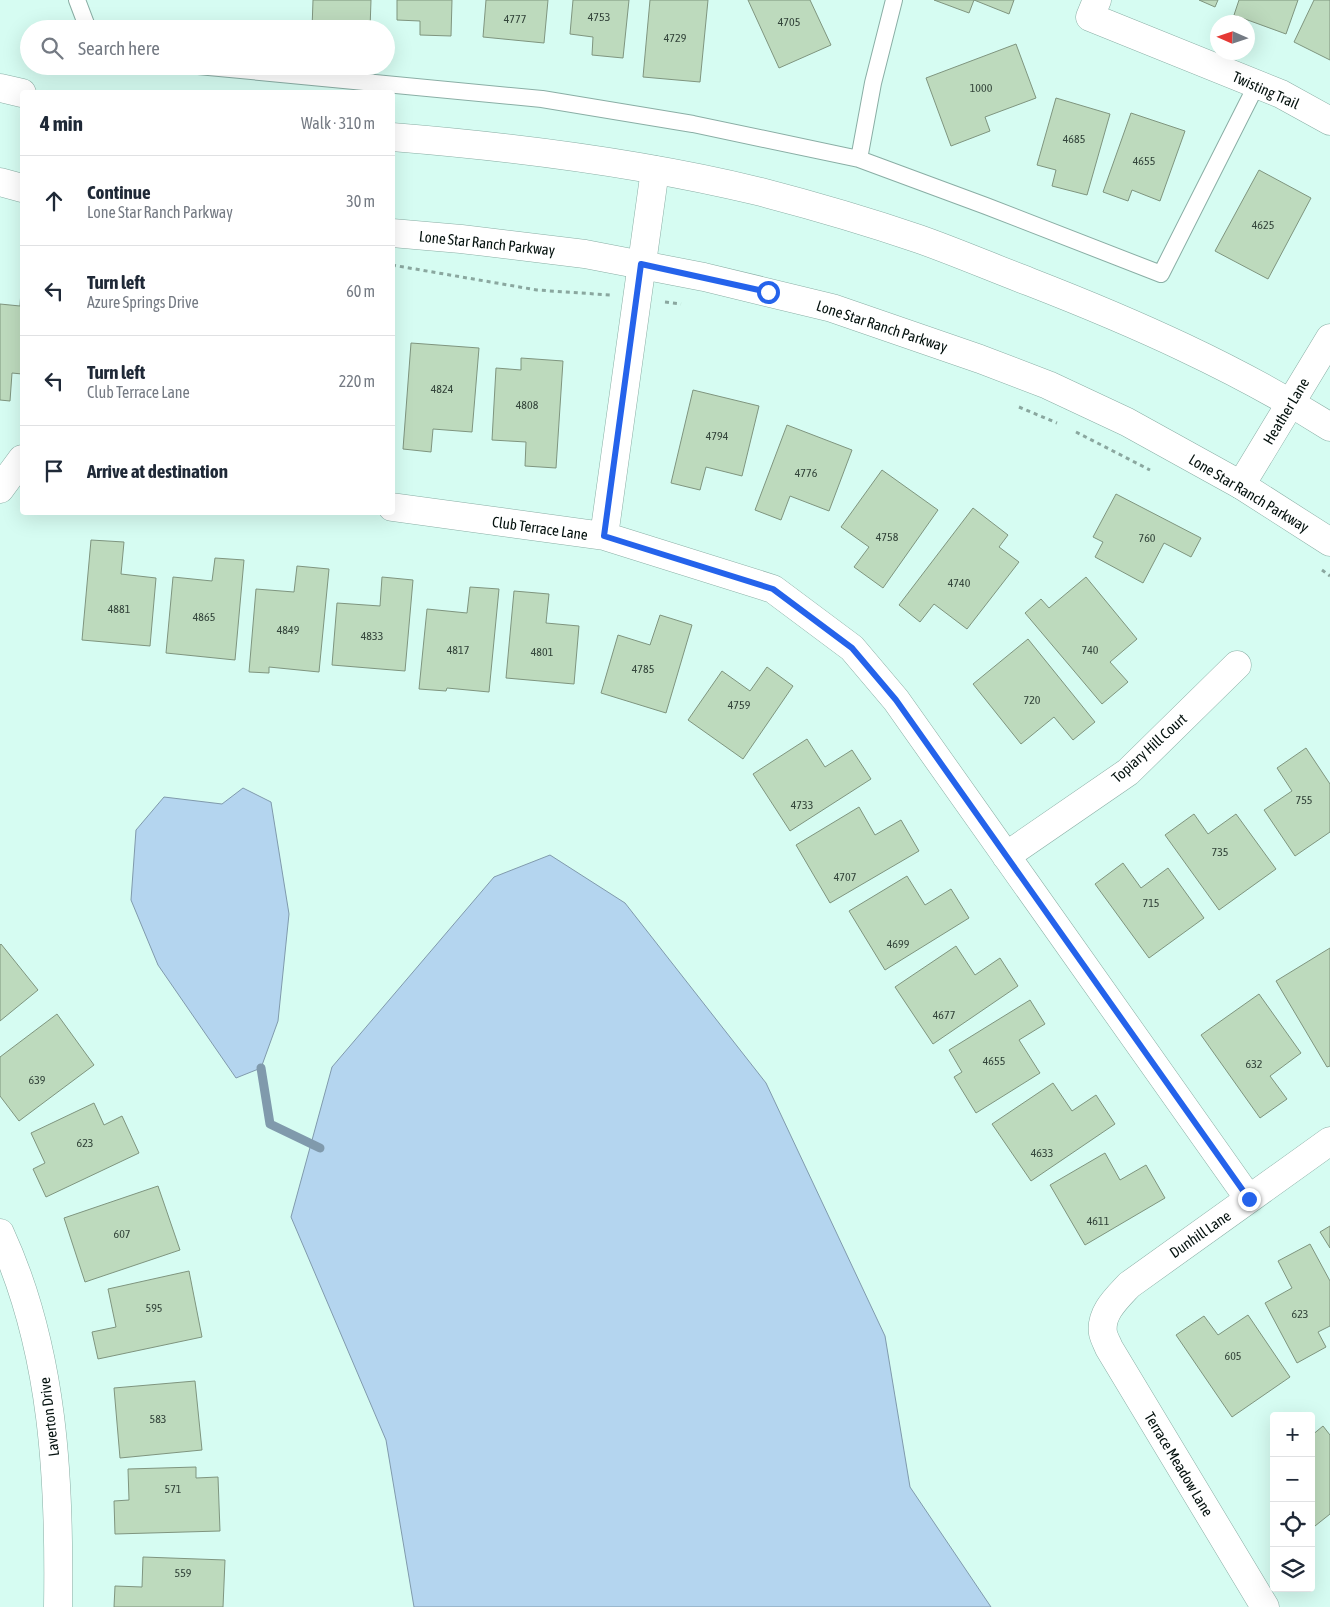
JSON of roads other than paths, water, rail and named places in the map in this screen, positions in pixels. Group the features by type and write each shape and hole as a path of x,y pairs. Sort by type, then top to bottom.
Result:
{"street":[{"name":"Twisting Trail","path":"1093,9 1282,94 1330,121"},
{"path":"0,88 20,93"},
{"path":"395,137 506,148 655,170 758,192 920,240 1088,305 1184,348 1291,403 1330,427"},
{"path":"604,536 655,170"},
{"path":"0,182 20,187"},
{"name":"Lone Star Ranch Parkway","path":"395,233 585,254 704,277 832,308 980,359 1048,385 1127,422 1241,485 1330,542"},
{"name":"Heather Lane","path":"1241,485 1330,338"},
{"path":"0,489 20,462"},
{"name":"Club Terrace Lane","path":"395,507 604,536 773,589 852,648 896,700 1249,1199"},
{"name":"Topiary Hill Court","path":"1006,856 1128,772 1237,665"},
{"name":"Dunhill Lane","path":"1104,1318 1114,1300 1129,1285 1330,1141"},
{"name":"Laverton Drive","path":"0,1233 10,1285 36,1340 50,1409 58,1525 58,1607"},
{"name":"Terrace Meadow Lane","path":"1104,1318 1103,1334 1109,1348 1265,1607"}],"lane":[{"path":"77,0 85,20"},
{"path":"859,159 873,83 894,0"},
{"path":"292,75 542,99 693,124 859,159 1161,274 1257,84"}],"water":[{"path":"243,788 271,802 289,914 278,1021 261,1068 236,1078 158,965 131,900 136,830 164,797 222,804"},
{"path":"550,855 625,903 766,1083 885,1336 910,1487 991,1607 414,1607 386,1440 291,1217 332,1067 494,877"}],"waterway":[{"path":"261,1068 270,1124 320,1148"}]}
